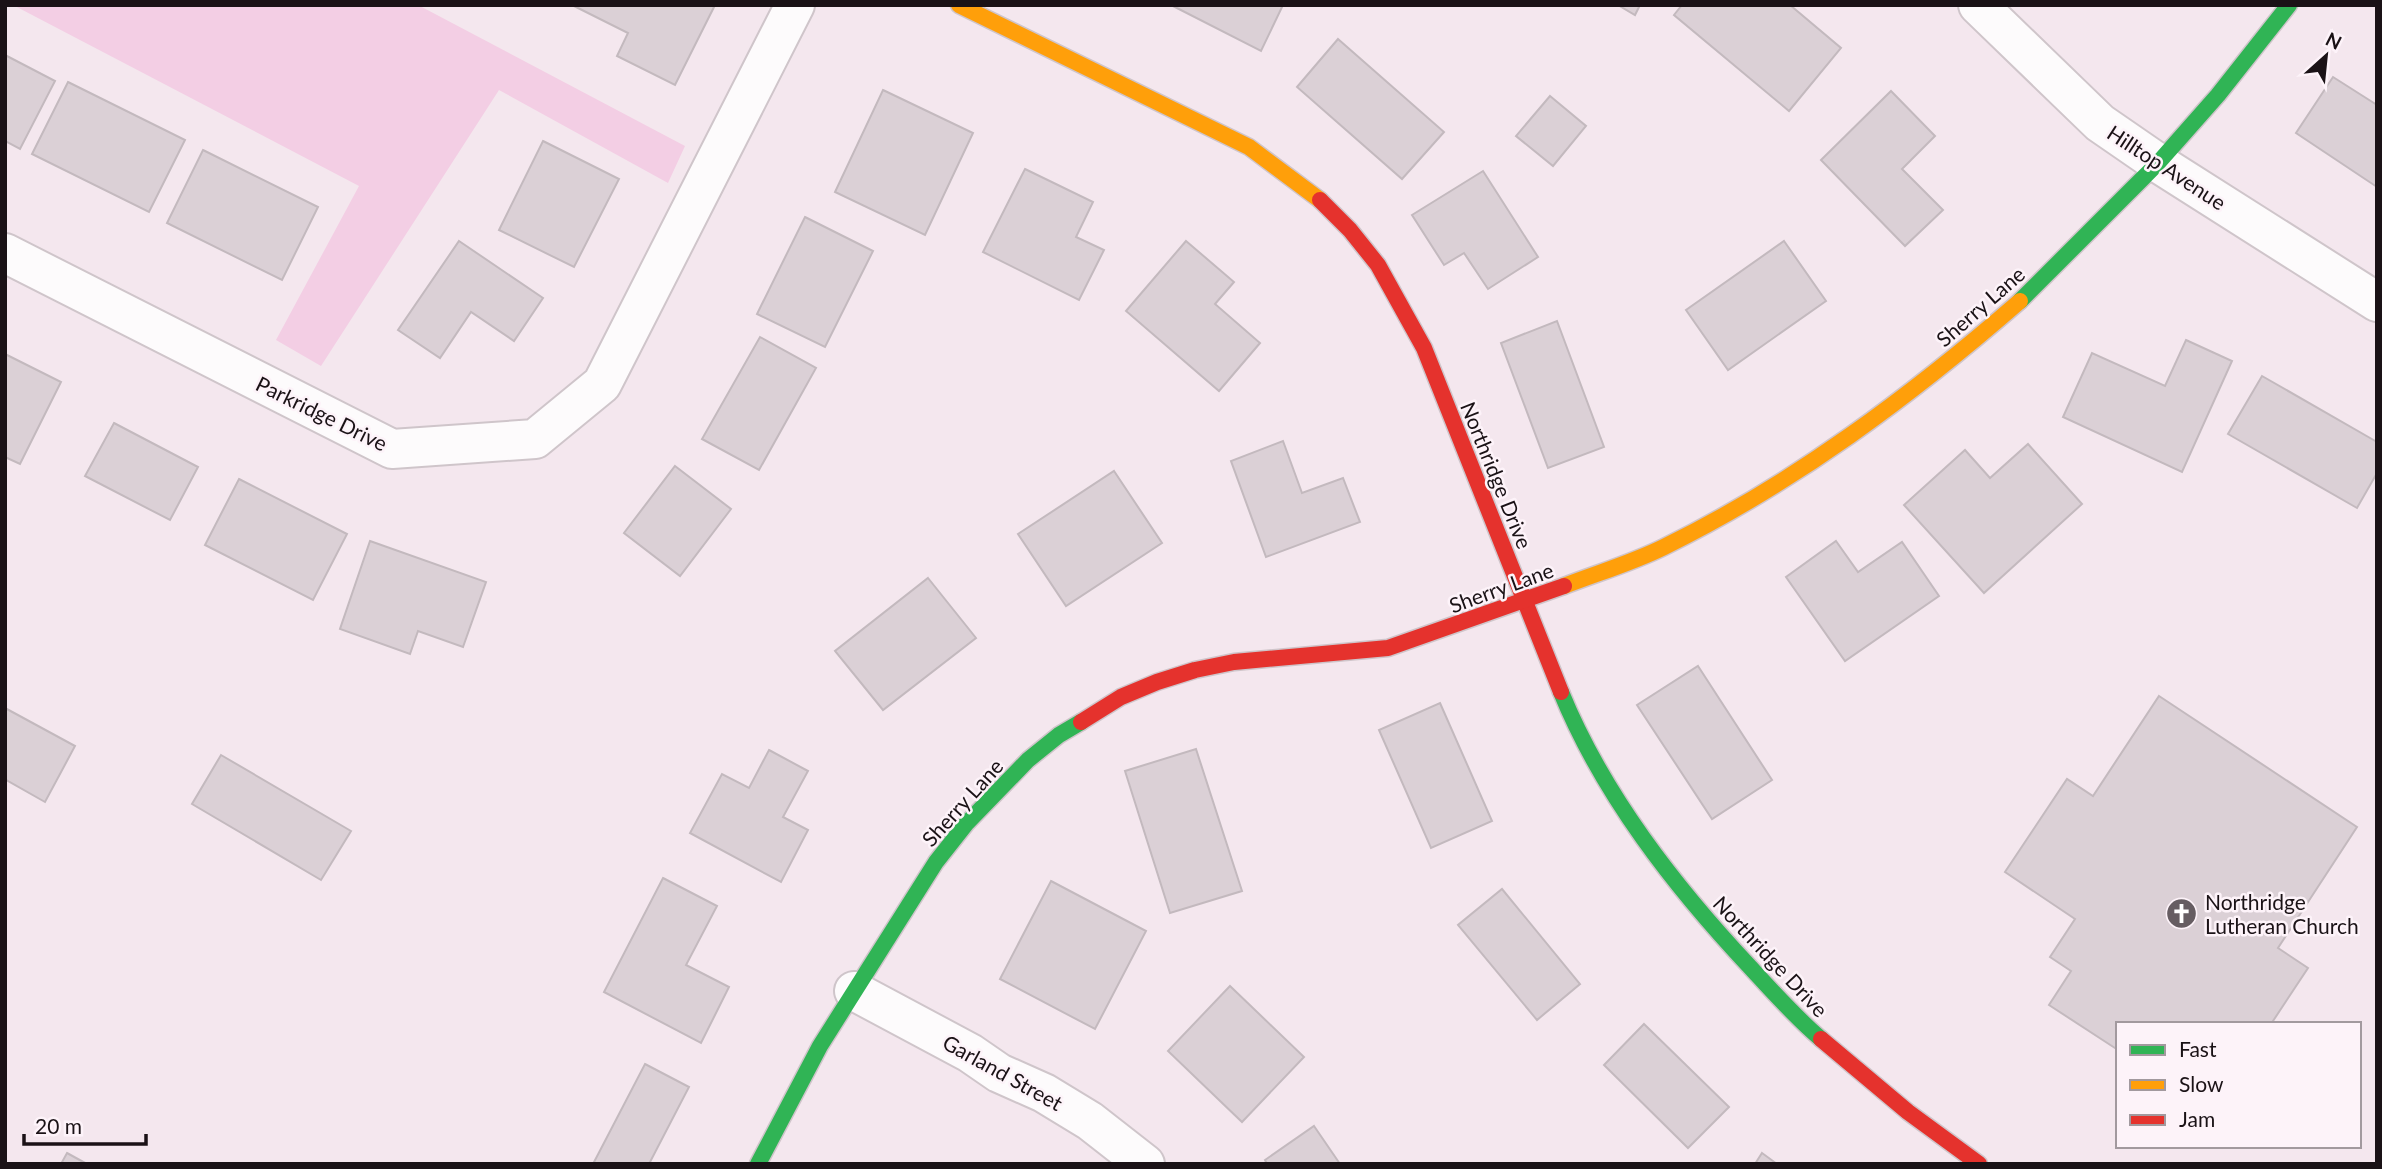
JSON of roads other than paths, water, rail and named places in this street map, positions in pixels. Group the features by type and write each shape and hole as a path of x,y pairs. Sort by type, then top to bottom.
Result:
{"street":[{"name":"Parkridge Drive","path":"5,253 391,449 535,439 602,384 795,5"},
{"name":"Northridge Drive","path":"959,5 1249,147 1318,198 1350,230 1378,265 1424,348 1567,706 1608,784 1675,881 1714,929 1802,1023 1908,1112 1979,1164"},
{"name":"Hilltop Avenue","path":"1978,5 2100,123 2158,163 2377,302"},
{"name":"Sherry Lane","path":"758,1164 820,1046 936,862 966,824 1048,743 1121,696 1157,681 1234,662 1388,648 1525,602 1662,548 1741,506 1853,435 1959,354 2025,297 2158,163 2218,95 2289,5"},
{"name":"Garland Street","path":"854,991 970,1052 999,1073 1056,1100 1090,1121 1145,1164"}],"place":[{"name":"Northridge Lutheran Church","path":"2182,913"}]}
